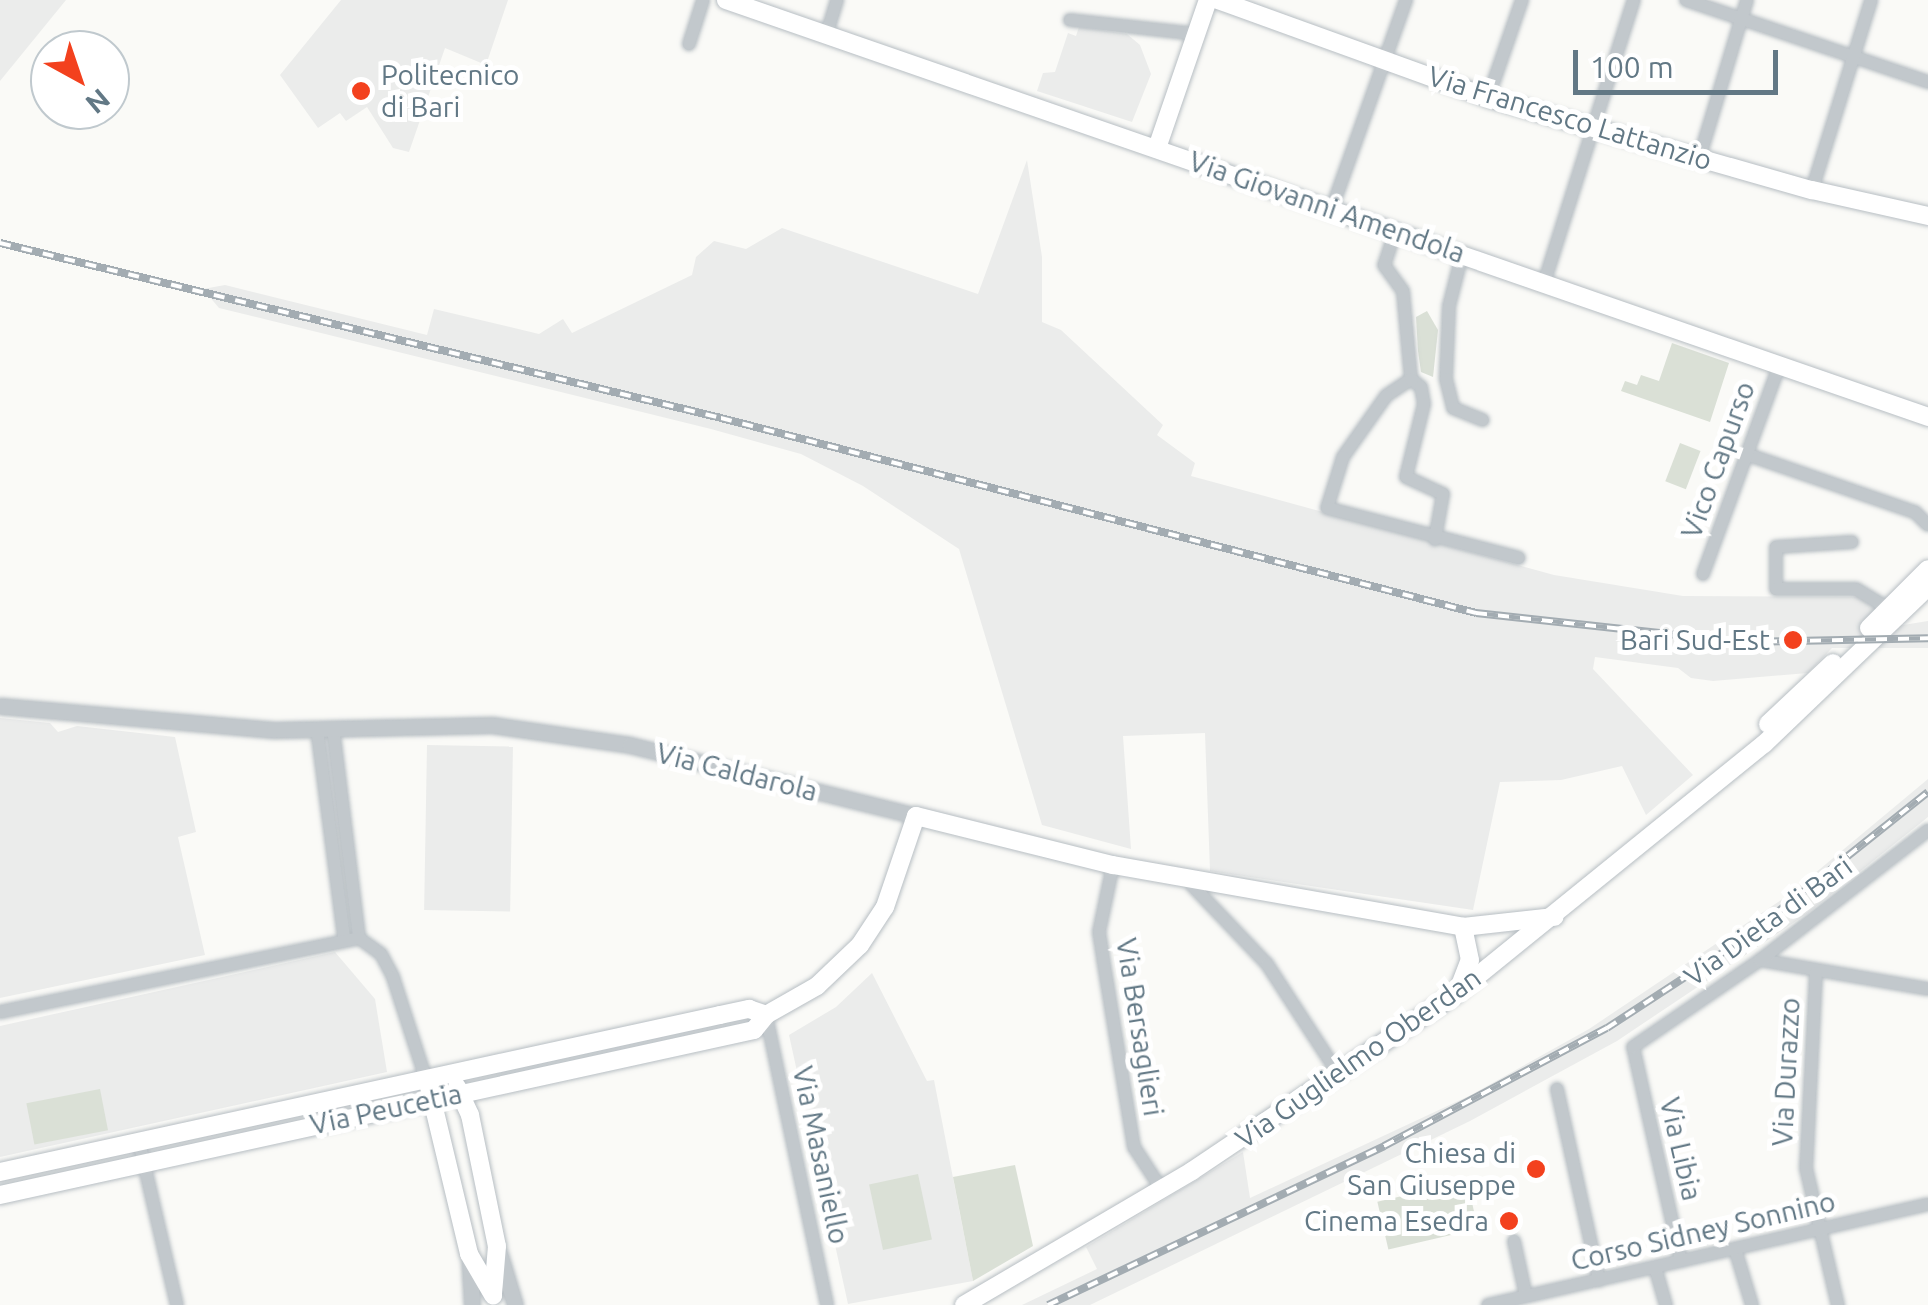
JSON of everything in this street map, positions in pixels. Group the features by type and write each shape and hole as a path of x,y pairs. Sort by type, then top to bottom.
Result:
{"main road":[{"name":"Via Giovanni Amendola","path":"726,0 1928,417"},
{"path":"1157,148 1208,0"},
{"name":"Via Francesco Lattanzio","path":"1218,0 1488,98 1812,190 1928,216"},
{"name":"Via Guglielmo Oberdan","path":"1724,772 1734,755 1928,569"},
{"name":"Via Guglielmo Oberdan","path":"964,1305 1162,1190 1340,1075 1502,959 1777,732 1928,587"},
{"name":"Via Caldarola","path":"916,816 1112,865 1465,933"},
{"name":"Via Peucetia","path":"0,1195 754,1030 766,1015 817,986 860,945 885,907 916,816"},
{"path":"1465,933 1483,926 1554,917"},
{"path":"1483,926 1502,959"},
{"path":"1465,933 1502,959"},
{"path":"1455,994 1470,960 1465,933"},
{"path":"0,1172 735,1012 766,1015"},
{"path":"426,1079 464,1092 497,1246 494,1300"},
{"path":"426,1079 469,1254 494,1300"}],"street":[{"path":"690,42 704,0"},
{"path":"826,36 836,0"},
{"path":"1332,208 1406,0"},
{"path":"1488,98 1522,0"},
{"path":"1544,283 1634,0"},
{"path":"1686,0 1928,82"},
{"path":"1698,159 1747,0"},
{"path":"1812,190 1871,0"},
{"path":"1070,20 1196,34"},
{"path":"1395,232 1384,266 1403,292 1412,379 1422,387 1424,404 1406,477 1443,494 1435,539"},
{"path":"1462,254 1449,306 1446,379 1453,408 1483,420"},
{"name":"Vico Capurso","path":"1703,574 1780,364"},
{"path":"1412,379 1371,416 1326,501 1332,512 1520,558"},
{"path":"1749,455 1915,512 1928,524"},
{"path":"1852,542 1776,547 1776,589 1856,589 1888,608"},
{"name":"Via Caldarola","path":"0,706 224,728 438,723 571,735 916,816"},
{"path":"325,728 352,938"},
{"name":"Via Dieta di Bari","path":"1633,1048 1760,960 1928,830"},
{"name":"Via Bersaglieri","path":"1112,865 1099,932 1102,958 1134,1146 1162,1190"},
{"path":"1187,880 1266,964 1340,1075"},
{"path":"0,1012 352,938 381,954 393,977 426,1079"},
{"path":"1760,960 1816,973 1928,989"},
{"name":"Via Durazzo","path":"1816,973 1806,1168 1838,1305"},
{"name":"Via Masaniello","path":"766,1015 827,1305"},
{"name":"Via Libia","path":"1633,1048 1680,1261"},
{"path":"1557,1090 1600,1280"},
{"path":"138,1142 177,1305"},
{"name":"Corso Sidney Sonnino","path":"1488,1305 1928,1204"},
{"path":"1514,1241 1526,1296"},
{"path":"497,1246 515,1305"},
{"path":"1735,1248 1752,1305"},
{"path":"469,1254 472,1305"},
{"path":"1655,1267 1666,1305"},
{"path":"1564,1288 1568,1305"}],"shaded area":[{"path":"0,0 66,0 42,30 30,30 30,44 0,81"},
{"name":"Politecnico di Bari","path":"341,0 508,0 486,65 445,48 409,152 393,148 367,107 346,121 340,113 318,128 280,75"},
{"path":"1079,27 1127,34 1140,45 1151,74 1132,122 1037,91 1043,73 1055,72 1068,33 1076,36"},
{"path":"1027,160 1042,257 1042,322 1061,330 1163,425 1157,435 1195,463 1191,476 1554,575 1683,596 1861,597 1881,609 1860,632 1928,621 1928,648 1832,648 1808,673 1713,681 1691,678 1678,668 1595,657 1593,669 1693,775 1646,815 1622,766 1561,780 1500,782 1473,910 1210,871 1205,733 1123,736 1131,849 1042,825 959,549 863,486 801,454 711,429 219,308 203,289 225,285 427,335 434,309 539,334 563,319 572,333 692,275 696,257 714,241 746,249 782,228 978,294"},
{"path":"1427,311 1438,330 1433,377 1421,372 1418,351 1416,317"},
{"path":"1672,343 1729,363 1710,422 1621,391 1625,381 1637,385 1641,375 1659,381"},
{"path":"1680,443 1701,451 1686,489 1665,481"},
{"path":"0,718 50,723 58,732 77,726 175,737 196,832 178,837 205,955 0,998"},
{"path":"427,745 513,747 510,911 424,910"},
{"path":"1928,779 1928,817 1808,913 1617,1041 1470,1121 1090,1305 1022,1305 1097,1269 1086,1247 1243,1152 1250,1198 1471,1095 1589,1029 1790,894"},
{"path":"335,952 375,999 387,1072 0,1157 0,1026"},
{"path":"872,973 927,1081 934,1080 973,1281 848,1304 789,1035 836,1007"},
{"path":"100,1089 108,1130 34,1145 26,1103"},
{"path":"1015,1165 1033,1246 973,1281 953,1177"},
{"path":"918,1174 932,1240 883,1250 869,1184"},
{"path":"1467,1181 1478,1229 1388,1249 1377,1202"}],"railway":[{"path":"0,243 721,418 1476,613 1744,642 1928,638"},
{"path":"1048,1305 1384,1146 1607,1028 1745,938 1928,792"}],"place":[{"name":"Politecnico di Bari","path":"361,91"},
{"name":"Bari Sud-Est","path":"1793,640"},
{"name":"Chiesa di San Giuseppe","path":"1536,1169"},
{"name":"Cinema Esedra","path":"1509,1221"}]}
